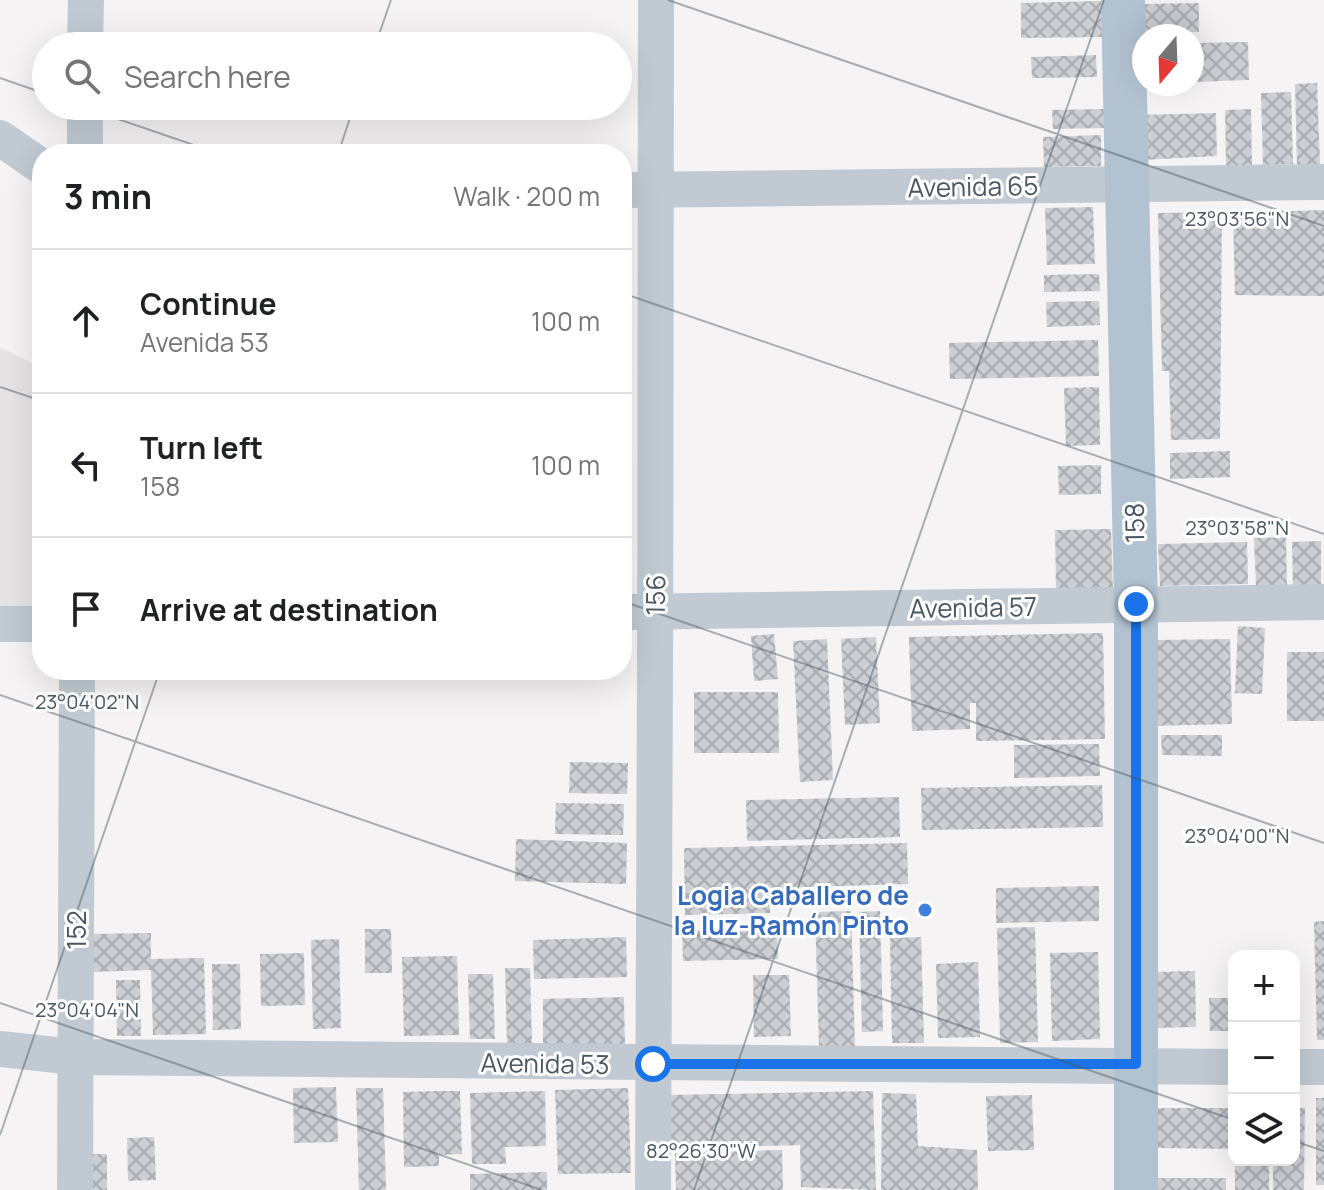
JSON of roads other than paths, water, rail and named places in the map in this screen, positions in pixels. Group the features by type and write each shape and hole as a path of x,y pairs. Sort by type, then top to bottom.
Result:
{"main road":[{"name":"158","path":"1123,0 1136,604 1136,1190"}],"street":[{"path":"85,32 86,0"},
{"name":"156","path":"653,1190 653,1064 638,612 658,468 639,190 656,0"},
{"path":"85,120 85,144"},
{"path":"0,138 32,160"},
{"name":"Avenida 65","path":"639,190 1324,182"},
{"name":"Avenida 57","path":"638,612 1324,602"},
{"path":"0,624 32,624"},
{"name":"152","path":"75,1190 77,680"},
{"name":"Avenida 53","path":"0,1049 75,1057 1228,1067"},
{"path":"1300,1067 1324,1067"}],"place":[{"name":"Logia Caballero de la luz-Ramón Pinto","path":"925,910"}]}
